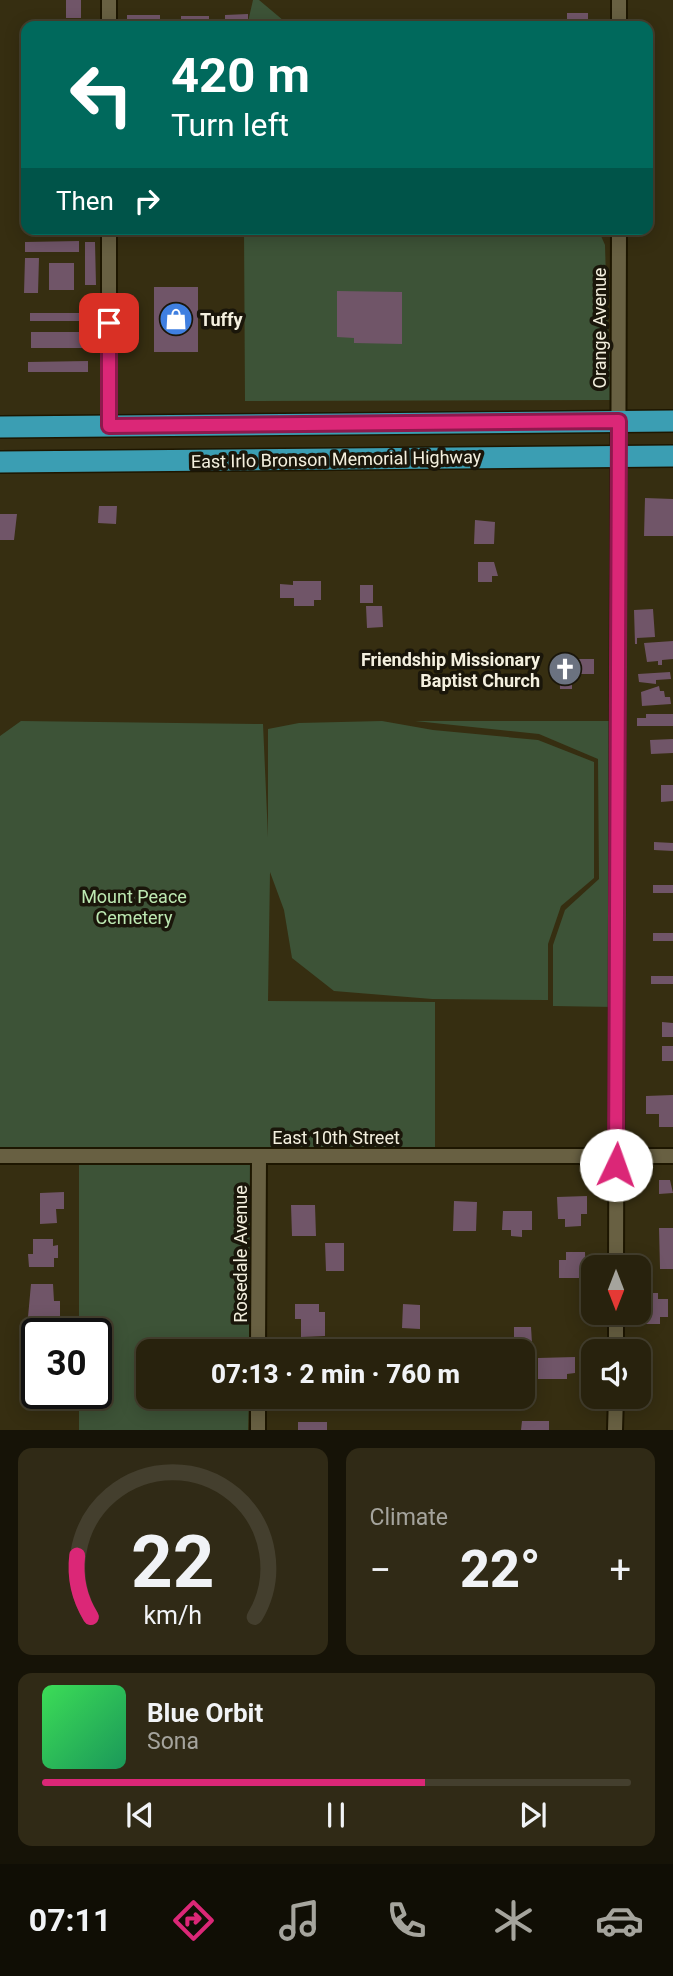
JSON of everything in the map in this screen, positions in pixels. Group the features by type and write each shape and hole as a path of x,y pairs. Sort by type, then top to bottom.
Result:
{"highway":[{"name":"East Irlo Bronson Memorial Highway","path":"0,427 673,421"},
{"name":"East Irlo Bronson Memorial Highway","path":"0,463 673,456"}],"street":[{"path":"108,0 109,21"},
{"path":"619,0 619,21"},
{"path":"109,235 109,426"},
{"name":"Orange Avenue","path":"616,1255 619,235"},
{"name":"East 10th Street","path":"0,1156 673,1156"},
{"name":"Rosedale Avenue","path":"258,1339 259,1157"},
{"path":"258,1409 258,1430"},
{"path":"615,1409 615,1430"}],"green space":[{"path":"253,0 259,0 284,21 248,21"},
{"path":"244,235 601,235 605,245 607,316 615,400 245,401"},
{"name":"Mount Peace Cemetery","path":"21,721 263,724 268,837 268,729 299,723 382,721 433,730 538,740 594,762 594,878 561,906 548,944 548,1000 432,999 334,991 292,958 284,910 270,872 268,1001 435,1002 435,1149 0,1148 0,736"},
{"path":"415,721 614,721 614,1007 553,1006 553,945 565,910 599,879 598,759 539,734"},
{"path":"79,1164 251,1164 249,1339 136,1339 136,1409 249,1409 248,1430 79,1430 79,1409 112,1409 112,1318 79,1318"}],"building":[{"path":"66,0 81,0 81,18 66,18"},
{"path":"567,13 588,13 588,21 567,21"},
{"path":"248,14 248,21 225,21 225,15"},
{"path":"127,15 160,15 160,21 127,21"},
{"path":"181,16 209,16 209,21 181,21"},
{"path":"79,241 79,252 25,252 25,242"},
{"path":"85,242 95,242 96,285 85,285"},
{"path":"25,258 39,258 38,293 24,293"},
{"path":"49,263 74,263 74,290 49,290"},
{"name":"Tuffy","path":"154,287 198,287 198,352 154,352"},
{"path":"337,291 402,292 402,344 354,343 354,338 337,337"},
{"path":"30,313 87,313 87,321 30,321"},
{"path":"31,332 88,332 88,348 31,348"},
{"path":"88,361 88,372 28,372 28,362"},
{"path":"645,498 673,499 673,536 644,536"},
{"path":"99,506 117,506 116,524 98,523"},
{"path":"0,514 17,514 14,540 0,540"},
{"path":"475,520 495,522 494,544 474,544"},
{"path":"478,562 494,562 498,576 492,576 492,582 478,582"},
{"path":"293,581 321,581 321,600 314,600 314,606 294,606 294,598 280,598 280,584 293,585"},
{"path":"360,585 373,585 373,603 360,603"},
{"path":"366,606 382,606 383,627 367,628"},
{"path":"653,609 655,637 637,638 635,644 634,610"},
{"path":"673,641 673,659 662,660 662,665 658,665 658,661 647,662 644,643"},
{"path":"559,659 594,659 594,674 572,674 572,689 560,689"},
{"path":"670,672 671,679 656,680 656,684 639,682 638,674"},
{"path":"659,686 665,697 670,697 671,704 642,706 641,692"},
{"path":"646,714 673,714 673,726 637,726 637,718 646,718"},
{"path":"673,739 673,753 651,754 650,740"},
{"path":"661,785 673,785 673,801 661,802"},
{"path":"654,842 673,843 673,851 654,850"},
{"path":"653,885 673,885 673,893 653,893"},
{"path":"653,933 673,933 673,941 653,941"},
{"path":"651,976 673,976 673,984 651,984"},
{"path":"662,1022 673,1023 673,1037 662,1037"},
{"path":"662,1046 673,1046 673,1061 662,1061"},
{"path":"673,1095 673,1127 659,1127 659,1114 646,1114 646,1096"},
{"path":"659,1180 670,1180 673,1193 659,1194"},
{"path":"64,1192 64,1209 56,1209 57,1223 40,1224 40,1193"},
{"path":"587,1196 587,1214 581,1214 581,1226 565,1227 565,1219 558,1219 557,1197"},
{"path":"454,1201 477,1202 476,1231 453,1231"},
{"path":"291,1205 315,1205 316,1236 292,1236"},
{"path":"503,1211 532,1211 532,1230 522,1230 522,1237 511,1236 511,1230 502,1230"},
{"path":"659,1228 673,1228 673,1269 660,1269"},
{"path":"33,1239 53,1239 53,1246 58,1245 58,1258 54,1258 54,1267 29,1267 28,1254 33,1254"},
{"path":"325,1243 344,1243 344,1271 326,1271"},
{"path":"566,1252 585,1252 585,1255 581,1255 581,1278 559,1278 559,1260 566,1260"},
{"path":"31,1284 53,1284 54,1301 60,1301 60,1316 28,1317"},
{"path":"651,1293 658,1293 658,1299 668,1299 668,1317 660,1317 660,1324 651,1324"},
{"path":"295,1304 319,1304 319,1312 325,1312 325,1336 301,1337 301,1319 295,1319"},
{"path":"403,1304 420,1305 420,1329 402,1328"},
{"path":"514,1327 531,1327 532,1339 514,1339"},
{"path":"575,1357 575,1373 567,1374 567,1379 538,1379 538,1358"},
{"path":"522,1421 549,1421 549,1430 521,1430"},
{"path":"298,1422 327,1422 327,1430 298,1430"}],"place":[{"name":"Tuffy","path":"176,319"},
{"name":"Friendship Missionary Baptist Church","path":"565,669"}],"route":[{"path":"109,323 109,426 619,421 616,1165"}]}
